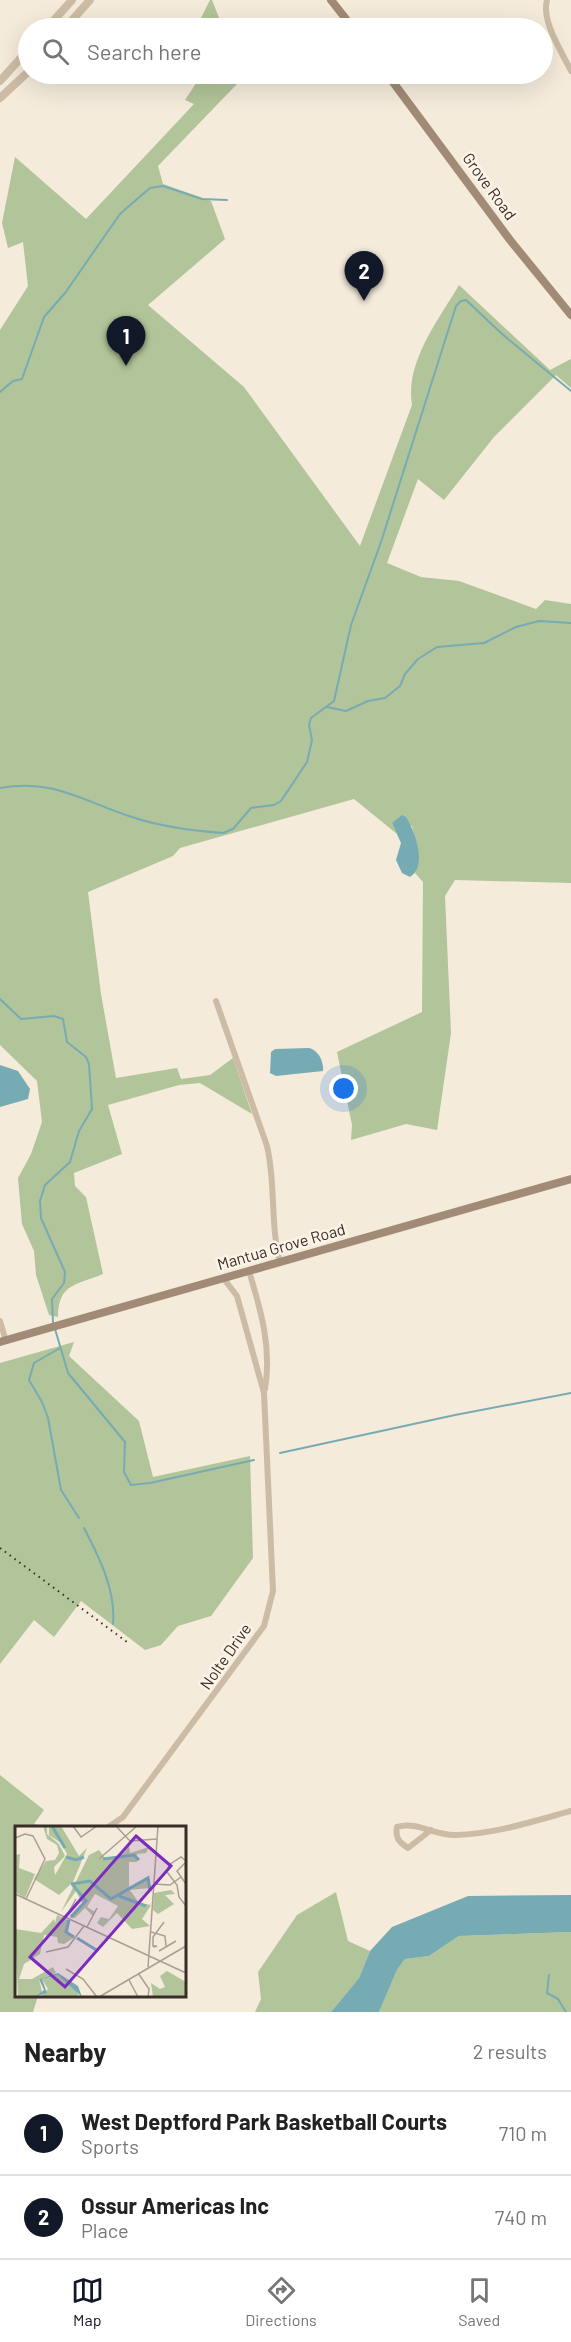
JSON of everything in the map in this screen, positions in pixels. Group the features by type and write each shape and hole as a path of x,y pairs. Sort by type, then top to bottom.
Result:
{"main road":[{"path":"331,0 345,18"},
{"name":"Grove Road","path":"394,84 510,240 569,310"},
{"name":"Mantua Grove Road","path":"3,1342 571,1179"}],"street":[{"path":"56,18 72,0"},
{"path":"74,18 90,0"},
{"path":"547,0 545,7 548,18"},
{"path":"553,30 569,61 571,71"},
{"path":"0,81 18,61"},
{"path":"0,98 18,81"},
{"path":"216,1001 272,1164 276,1247 280,1262"},
{"name":"Nolte Drive","path":"249,1271 266,1335 268,1372 264,1393"},
{"name":"Nolte Drive","path":"109,1826 123,1817 185,1735 264,1626 270,1607 273,1591 264,1393 237,1296 224,1279"},
{"path":"0,1321 3,1342"},
{"path":"431,1830 408,1848 399,1842 395,1834 397,1827 413,1824 457,1835 501,1829 571,1810"}],"green space":[{"path":"210,0 212,0 219,18 201,18"},
{"path":"195,84 237,84 158,166 163,184 211,201 225,239 148,305 244,387 360,546 412,405 413,373 418,358 433,327 459,285 550,370 571,359 571,388 556,375 494,437 444,500 418,479 387,563 421,577 459,581 536,609 545,600 571,604 571,883 455,880 445,896 451,1033 437,1130 406,1124 351,1140 352,1125 337,1052 422,1012 423,882 415,873 419,858 412,826 392,823 397,834 354,799 180,848 173,856 88,892 101,994 116,1078 177,1068 181,1079 210,1075 233,1058 252,1114 200,1083 179,1085 108,1105 122,1154 74,1173 75,1186 86,1197 103,1274 70,1287 61,1298 58,1317 49,1315 36,1275 34,1251 22,1224 18,1178 31,1154 42,1122 37,1081 0,1045 0,330 28,286 23,242 8,248 2,223 15,157 86,219 194,104 185,100"},
{"path":"74,1342 69,1356 139,1421 153,1477 250,1456 253,1558 211,1616 178,1626 161,1645 145,1650 81,1601 54,1637 34,1620 0,1664 0,1363"},
{"path":"0,1775 44,1810 34,1824 43,1826 15,1826 15,1997 38,1997 33,2012 0,2012"},
{"path":"336,1892 348,1941 370,1951 359,1978 331,2012 255,2012 261,1999 258,1972 297,1915"},
{"path":"571,1932 571,2012 379,2012 397,1970 405,1959 429,1956 459,1936"}],"water":[{"path":"402,815 409,823 418,848 418,865 410,877 402,873 396,860 401,843 392,823"},
{"path":"309,1048 320,1056 323,1071 276,1076 270,1073 271,1052 275,1049"},
{"path":"0,1065 18,1071 30,1089 28,1099 0,1107"},
{"path":"571,1895 571,1932 459,1936 429,1956 405,1959 397,1970 379,2012 331,2012 359,1978 370,1951 392,1927 468,1896"}],"waterway":[{"path":"0,392 13,381 22,379 44,317 65,293 120,214 150,188 163,186 202,199 227,200"},
{"path":"0,788 37,786 53,789 143,820 177,828 223,833 233,829 251,808 274,805 281,801 307,762 312,740 309,725 311,718 334,701 351,625 381,542 456,306 466,300 502,334 571,391"},
{"path":"327,707 346,711 368,701 385,698 400,686 405,674 418,659 437,647 484,643 516,627 539,621 571,623"},
{"path":"0,999 21,1019 54,1016 63,1019 67,1042 86,1057 89,1064 92,1109 79,1131 70,1162 45,1185 40,1201 41,1218 65,1272 64,1283 52,1299 53,1323"},
{"path":"55,1329 68,1373 125,1442 124,1472 131,1485 150,1483 254,1460"},
{"path":"60,1348 34,1363 29,1380 48,1418 61,1490 79,1518"},
{"path":"280,1453 455,1415 571,1393"},
{"path":"84,1528 101,1562 109,1586 113,1624"},
{"path":"549,1975 547,1993 558,1999 566,2012"}],"railway":[{"path":"0,1548 127,1642"}],"place":[{"name":"Ossur Americas Inc","path":"364,301"},
{"name":"West Deptford Park Basketball Courts","path":"126,366"}]}
